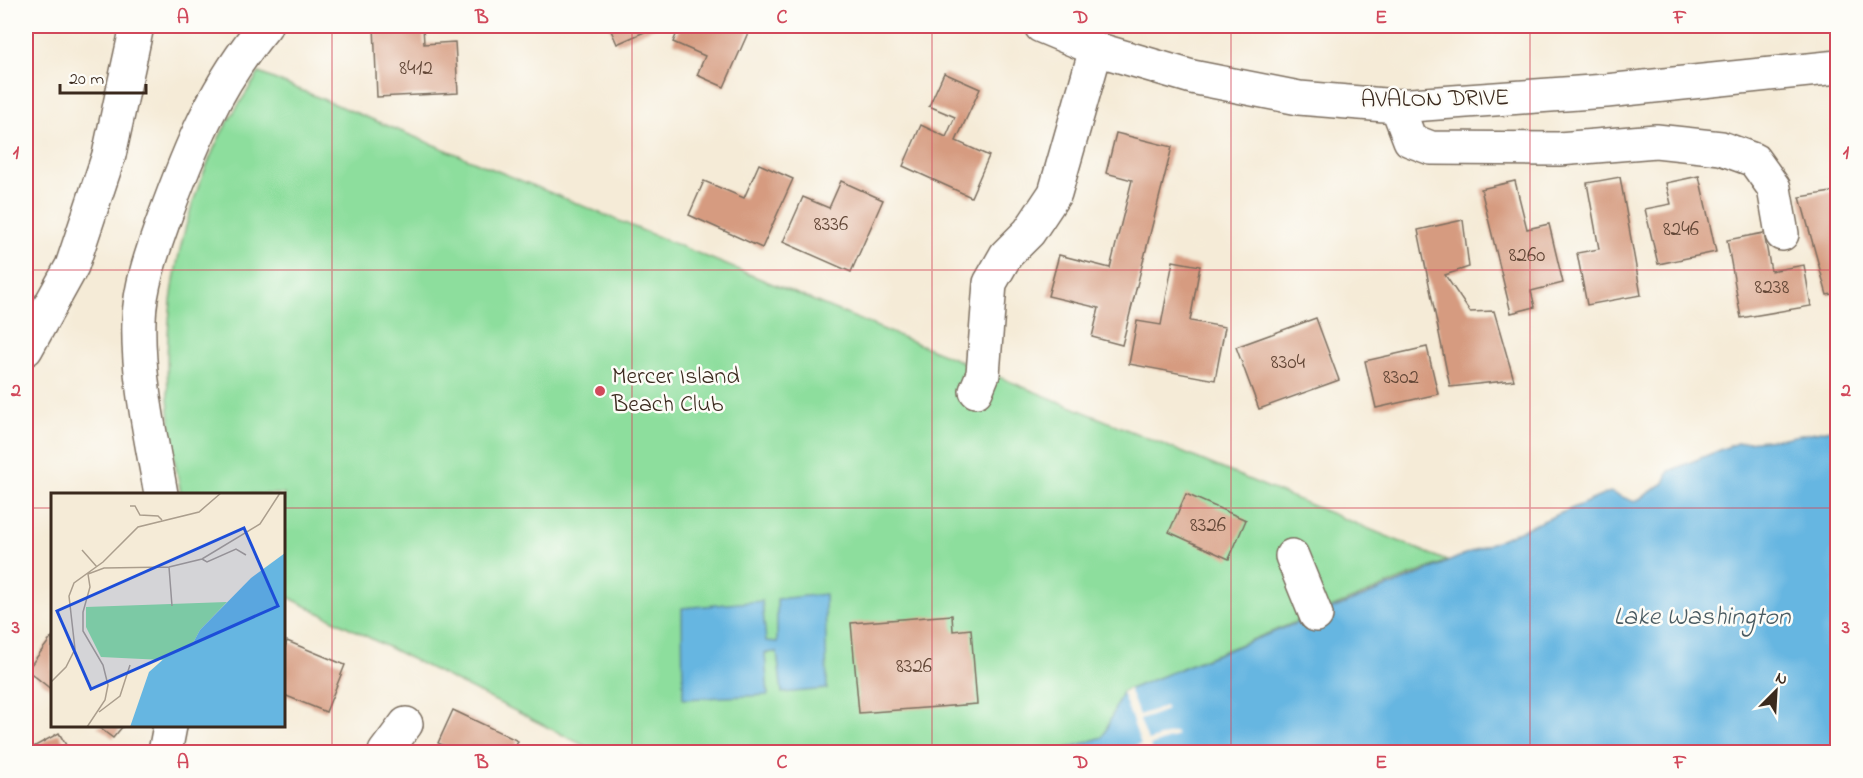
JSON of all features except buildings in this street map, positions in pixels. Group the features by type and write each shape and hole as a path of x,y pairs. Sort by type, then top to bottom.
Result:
{"street":[{"path":"26,350 72,266 109,155 137,26"},
{"path":"161,493 141,376 139,317 148,266 185,161 211,105 249,45 265,26"},
{"name":"AVALON DRIVE","path":"1041,26 1096,49 1192,77 1299,98 1397,106 1606,92 1838,67"},
{"path":"976,391 983,374 990,283 1006,255 1029,232 1055,193 1096,49"},
{"path":"1397,106 1410,140 1431,148 1559,149 1656,141 1721,148 1754,160 1774,188 1782,234"},
{"path":"1292,556 1316,615"},
{"path":"386,753 406,724"},
{"path":"165,753 170,727"}],"green space":[{"name":"Mercer Island Beach Club","path":"259,73 1447,561 1122,692 1103,737 1055,752 597,752 285,596 285,493 181,493 169,416 167,377 171,300 177,261 199,185 214,148"}],"water":[{"name":"Lake Washington","path":"1837,428 1837,752 1055,752 1103,737 1122,692 1408,579 1610,492 1635,502 1664,483 1669,471 1737,443 1784,438"},
{"path":"825,594 827,689 782,693 777,652 765,653 768,695 683,699 682,608 762,601 766,641 777,642 777,599"}],"pier":[{"path":"1129,689 1139,715 1165,706 1167,710 1140,720 1148,741 1175,732 1177,736 1150,746 1152,752 1144,752 1142,748 1131,752 1119,752 1141,744 1122,692"}],"place":[{"name":"Mercer Island Beach Club","path":"600,391"}]}
